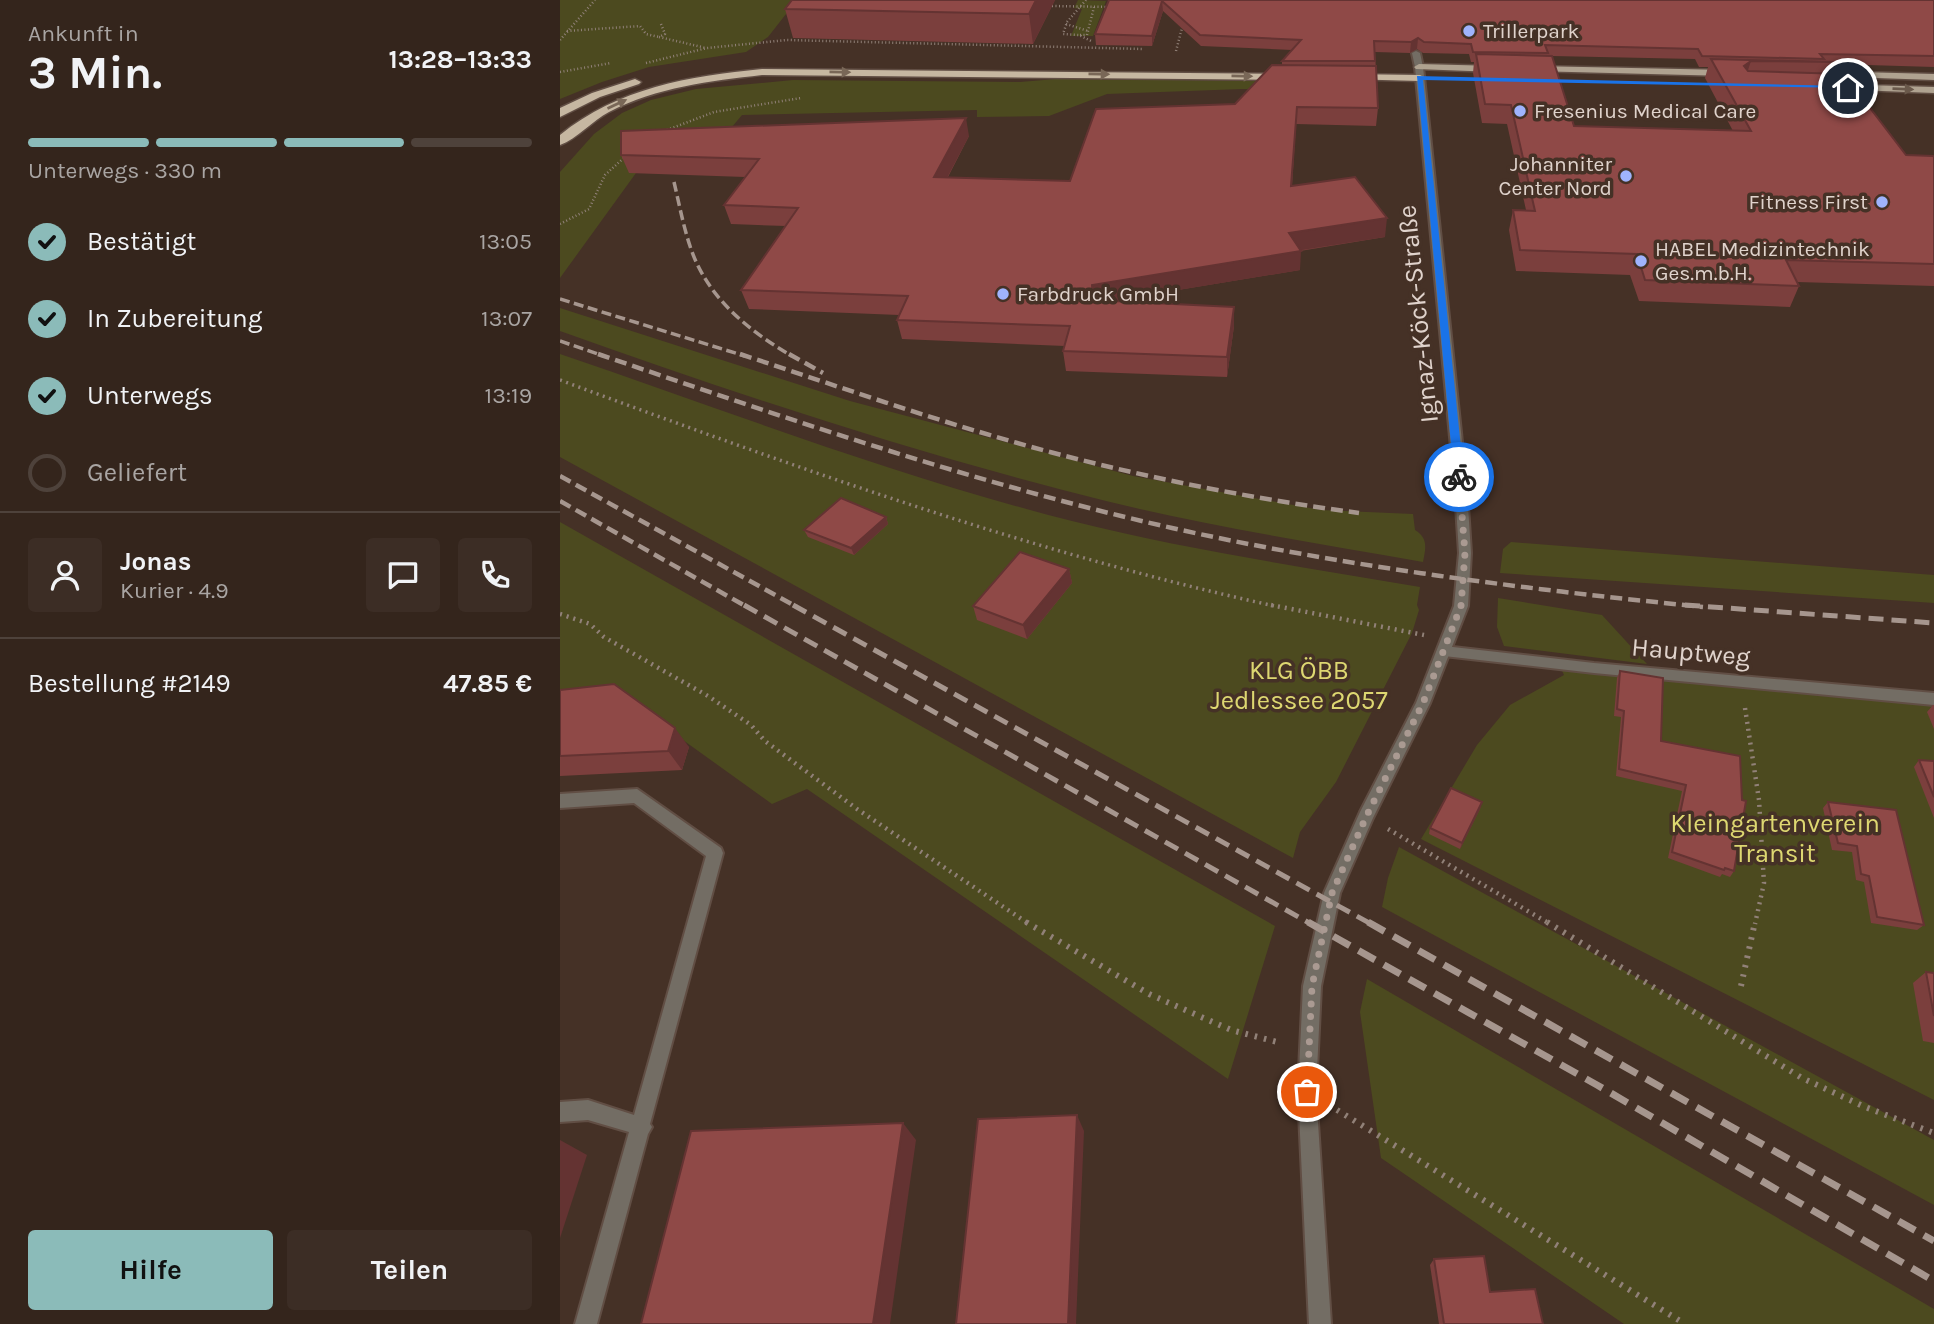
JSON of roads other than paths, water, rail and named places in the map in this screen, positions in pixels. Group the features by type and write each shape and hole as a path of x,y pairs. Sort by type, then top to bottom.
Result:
{"highway":[{"path":"734,62 788,60"},
{"path":"1131,63 1297,65"},
{"path":"1339,66 1419,72"},
{"path":"1332,77 1419,72"},
{"path":"560,141 592,116 620,101 689,81 749,73 1306,77"},
{"path":"560,113 596,95 647,78"}],"main road":[{"path":"1419,72 1506,69"},
{"path":"1518,69 1733,73"},
{"path":"1419,72 1501,80"},
{"path":"1812,73 1934,77"},
{"path":"1817,87 1934,90"}],"street":[{"name":"Ignaz-Köck-Straße","path":"1320,1324 1307,1092 1312,986 1332,893 1366,817 1423,703 1461,606 1465,553 1416,53"},
{"name":"Hauptweg","path":"1446,645 1740,681 1934,699"},
{"path":"560,801 637,796 715,853 586,1324"},
{"path":"560,1112 588,1110 642,1127"}],"railway":[{"path":"674,182 690,246 706,281 744,323 792,356"},
{"path":"560,299 745,356"},
{"path":"560,341 604,356"},
{"path":"598,354 955,471 1099,511 1172,528 1304,554 1436,575 1703,607"},
{"path":"740,354 933,418 1050,452 1204,487 1359,513"},
{"path":"789,354 823,373"},
{"path":"560,476 797,607"},
{"path":"560,501 747,607"},
{"path":"744,605 1311,924"},
{"path":"793,605 1371,924"},
{"path":"1685,605 1934,623"},
{"path":"1308,922 1597,1085 1934,1281"},
{"path":"1368,922 1934,1241"}],"place":[{"name":"Trillerpark","path":"1469,31"},
{"name":"Fresenius Medical Care","path":"1520,111"},
{"name":"Johanniter Center Nord","path":"1626,176"},
{"name":"Fitness First","path":"1882,202"},
{"name":"HABEL Medizintechnik Ges.m.b.H.","path":"1641,261"},
{"name":"Farbdruck GmbH","path":"1003,294"}],"park label":[{"name":"KLG ÖBB Jedlessee 2057","path":"1299,685"},
{"name":"Kleingartenverein Transit","path":"1775,838"}]}
